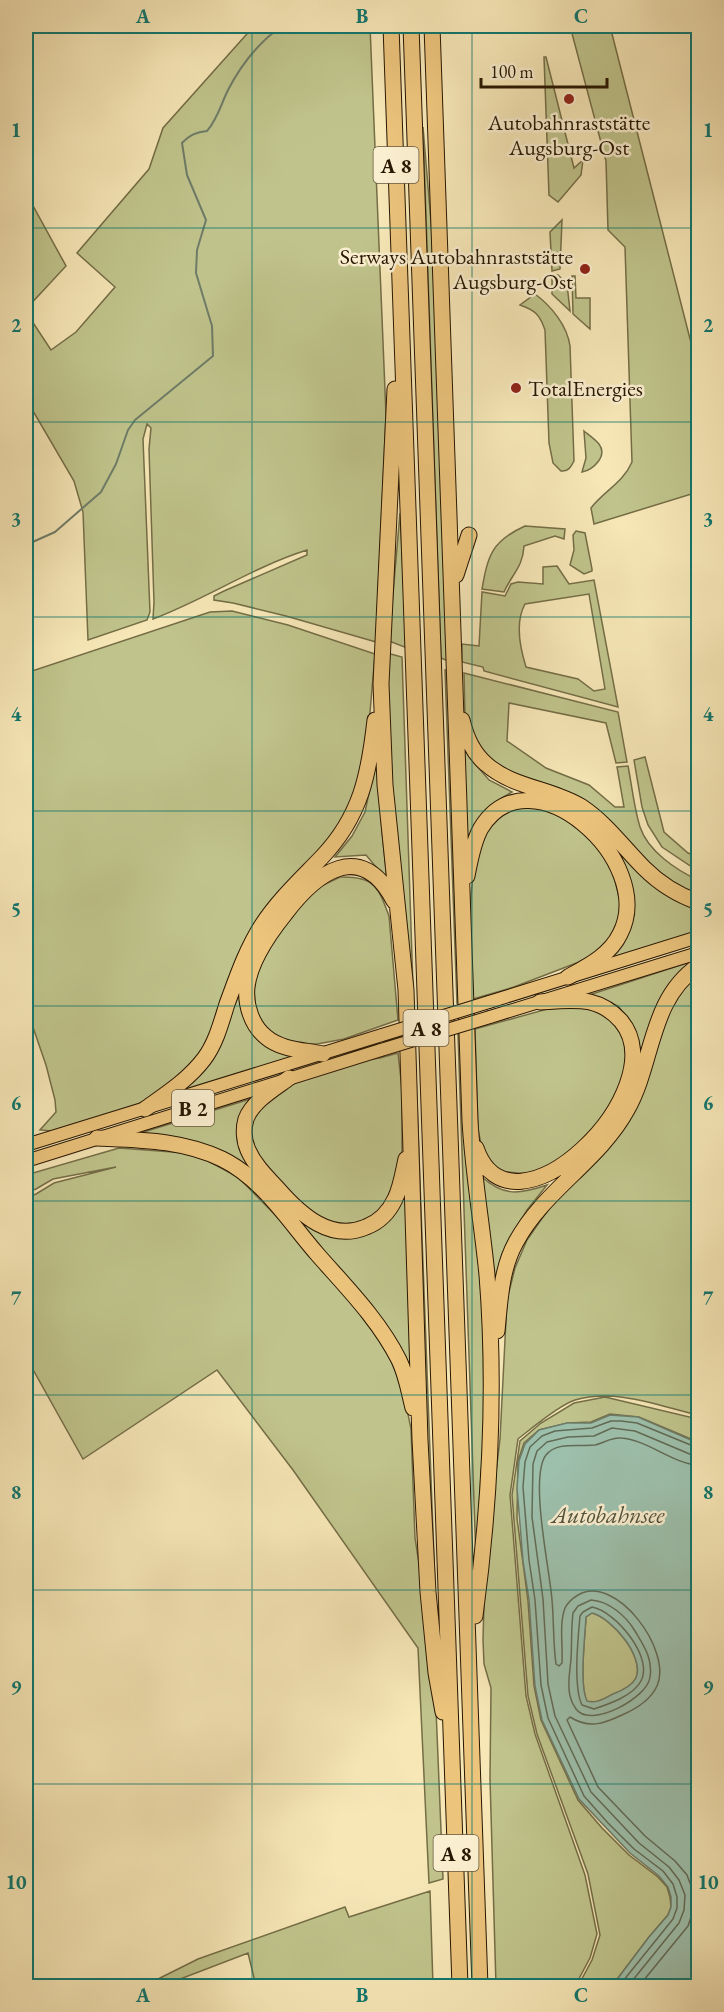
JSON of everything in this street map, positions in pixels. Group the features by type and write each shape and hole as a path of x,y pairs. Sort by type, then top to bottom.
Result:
{"highway":[{"name":"A 8","path":"391,26 460,1986"},
{"name":"A 8","path":"411,26 480,1986"},
{"path":"432,26 470,1121 486,1275 490,1383 490,1431 482,1565 470,1661"},
{"path":"400,305 381,684 385,785 405,990 420,1440 428,1592 442,1709 453,1750"},
{"path":"453,596 458,569 469,535"},
{"path":"145,1108 186,1078 205,1058 219,1030 246,953 261,926 280,900 323,856 353,815 369,766 381,684"},
{"path":"455,686 465,731 474,751 483,762 512,781 556,795 583,808 654,877 678,894 699,902"},
{"path":"462,906 470,858 476,839 484,824 493,814 509,805 528,802 548,804 572,815 597,835 610,854 621,877 626,910 624,927 610,949 568,977"},
{"path":"323,1053 279,1045 266,1038 250,1015 247,987 250,975 270,932 307,888 332,870 343,866 363,868 376,876 389,892 399,917"},
{"path":"490,1383 502,1283 515,1243 540,1207 617,1127 640,1084 664,1006 678,985 699,966"},
{"path":"470,1121 477,1151 486,1168 498,1178 506,1181 527,1181 546,1174 578,1152 617,1107 627,1087 633,1063 633,1044 626,1028 608,1009 591,1002 567,1000 540,1002"},
{"path":"289,1078 250,1111 244,1130 246,1145 251,1157 289,1202 312,1220 329,1228 344,1231 364,1228 379,1220 390,1208 398,1192 404,1170 410,1120"},
{"path":"98,1138 158,1141 199,1149 232,1165 264,1192 353,1293 381,1331 399,1361 420,1440"}],"main road":[{"path":"145,1108 699,937"},
{"path":"540,1002 699,953"},
{"name":"B 2","path":"26,1161 540,1002"},
{"name":"B 2","path":"26,1145 145,1108"}],"green space":[{"path":"254,26 370,26 386,415 376,642 286,616 214,600 214,596 224,591 307,555 307,550 268,565 153,619 149,449 151,428 147,424 143,439 150,612 147,620 88,640 83,512 74,481 26,399 26,312 51,350 76,332 115,287 77,253 149,169 163,128"},
{"path":"570,26 610,26 698,370 698,492 594,524 591,508 624,476 632,462 625,247 608,230 606,161"},
{"path":"544,57 546,57 574,168 583,160 581,175 558,202 549,195"},
{"path":"423,127 432,234 448,661 441,658"},
{"path":"26,193 66,266 26,309"},
{"path":"562,220 560,269 552,271 550,232"},
{"path":"552,275 558,275 567,284 570,311 552,294"},
{"path":"572,276 575,276 576,298 590,298 590,329 573,314"},
{"path":"535,294 557,317 566,331 570,346 574,461 566,471 561,471 553,463 549,443 545,330 536,314 520,305"},
{"path":"584,431 599,444 602,453 595,465 582,472 586,458"},
{"path":"400,513 407,648 389,641"},
{"path":"525,526 565,529 564,539 555,536 524,546 519,565 504,592 482,589 493,550 505,537"},
{"path":"576,531 585,533 592,569 584,574 570,565 574,550 573,535"},
{"path":"557,566 569,584 594,580 618,707 484,671 483,667 462,662 462,644 479,646 482,592 505,596 511,584 518,582 543,584 543,567","holes":["589,594 605,689 594,691 578,679 526,667 519,627 525,604"]},
{"path":"232,611 288,625 375,654 364,758 347,819 320,854 200,1058 144,1104 52,1131 40,1130 56,1112 46,1065 26,1007 26,673 210,612"},
{"path":"387,653 402,657 414,1017 411,1018 391,829"},
{"path":"445,670 452,672 462,1002 457,1003"},
{"path":"464,673 618,712 627,762 616,763 606,723 509,703 507,741 546,768 589,785 615,807 624,807 617,767 628,766 636,812 644,836 664,859 698,880 698,897 666,880 599,813 559,788 500,769 477,749 465,719"},
{"path":"461,743 470,758 489,780 512,792 490,806 476,825 470,842 465,842"},
{"path":"377,756 387,880 366,855 335,857 352,836 365,812"},
{"path":"645,757 664,832 688,853 698,857 698,871 662,847 648,825 642,807 634,760"},
{"path":"526,806 549,808 582,828 612,867 620,902 619,922 605,949 579,962 514,987 473,999 470,932 472,881 476,858 483,838 493,821 504,813"},
{"path":"606,836 698,909 698,932 599,963 622,942 629,928 632,913"},
{"path":"340,877 360,878 368,881 378,890 385,906 389,916 398,1020 344,1039 317,1044 285,1043 266,1031 252,1001 251,988 268,944 315,889"},
{"path":"696,960 642,1056 634,1027 618,1006 589,995"},
{"path":"698,973 698,1415 622,1397 590,1397 575,1400 546,1417 518,1439 510,1495 526,1696 535,1734 585,1875 597,1934 590,1958 575,1986 496,1986 490,1779 491,1688 484,1664 483,1640 485,1566 500,1439 507,1300 515,1268 527,1240 552,1204 665,1019 675,998"},
{"path":"241,985 251,1028 302,1056 175,1097"},
{"path":"558,1006 594,1009 613,1020 627,1046 623,1079 606,1114 574,1148 537,1175 498,1171 483,1152 478,1130 475,1029"},
{"path":"463,1033 483,1276 484,1428 476,1560 458,1034"},
{"path":"415,1048 436,1613 426,1474"},
{"path":"398,1053 402,1089 402,1155 388,1202 366,1223 333,1226 302,1207 253,1149 248,1135 256,1108 279,1090 302,1080 357,1061"},
{"path":"257,1097 245,1114 259,1178 134,1135"},
{"path":"119,1148 186,1153 206,1160 238,1177 280,1220 350,1300 390,1358 404,1394 411,1429 415,1538 424,1596 436,1709 443,1879 429,1883 418,1648 293,1470 217,1370 83,1459 26,1357 26,1198 54,1183 116,1167 53,1179 26,1193 26,1175"},
{"path":"482,1177 498,1188 513,1192 547,1185 514,1231 494,1305"},
{"path":"407,1180 411,1381 282,1204 358,1235"},
{"path":"605,1397 698,1419 698,1442 639,1417 610,1414 591,1422 568,1423 539,1430 524,1443 518,1461 517,1518 528,1601 534,1686 541,1720 578,1800 629,1855 658,1877 667,1887 670,1897 671,1907 668,1915 612,1986 578,1986 592,1960 600,1935 588,1874 537,1734 528,1696 512,1495 520,1441 541,1423 574,1403"},
{"path":"592,1613 609,1622 617,1630 631,1650 638,1669 636,1678 629,1686 601,1700 587,1702 583,1684 584,1648 586,1617"},
{"path":"430,1891 433,1986 256,1986 248,1953 162,1986 144,1986 198,1959 345,1907 349,1917"}],"water":[{"name":"Autobahnsee","path":"610,1415 638,1417 698,1443 698,1986 612,1986 668,1915 671,1897 668,1887 659,1876 630,1853 579,1799 542,1720 535,1686 529,1600 523,1561 517,1488 519,1461 525,1444 539,1430 567,1423 591,1423","holes":["592,1613 609,1622 625,1640 636,1660 638,1669 636,1678 629,1686 601,1700 591,1702 587,1701 583,1684 586,1617"]}],"waterway":[{"path":"26,545 55,532 101,492 116,464 128,430 135,420 213,356 212,326 196,273 197,250 206,220 187,175 182,143 193,134 207,131 245,63 258,47 282,26"}],"place":[{"name":"Autobahnraststätte Augsburg-Ost","path":"569,99"},
{"name":"Serways Autobahnraststätte Augsburg-Ost","path":"585,269"},
{"name":"TotalEnergies","path":"516,388"}]}
